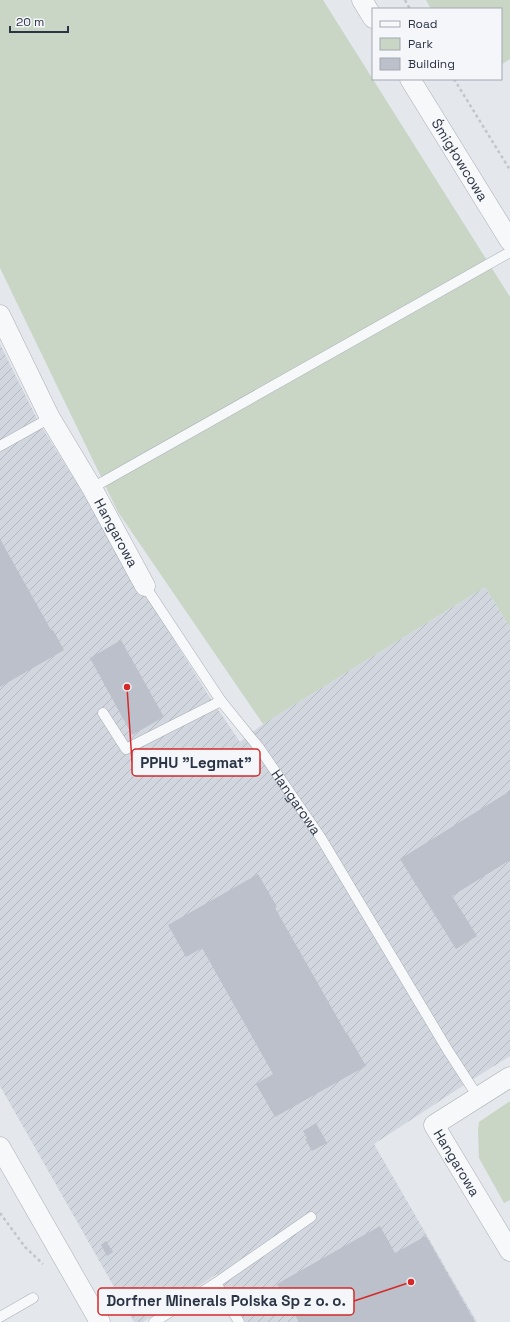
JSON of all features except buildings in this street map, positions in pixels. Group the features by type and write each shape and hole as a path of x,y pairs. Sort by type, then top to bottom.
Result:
{"street":[{"path":"362,0 372,16"},
{"name":"Śmigłowcowa","path":"411,80 510,241"},
{"name":"Hangarowa","path":"0,315 50,418 92,488 145,586"},
{"path":"478,1097 510,1077"},
{"name":"Hangarowa","path":"478,1097 434,1125 510,1251"},
{"path":"0,1147 100,1322"}],"lane":[{"path":"92,488 510,252"},
{"path":"0,446 50,418"},
{"name":"Hangarowa","path":"145,586 221,701 260,749 321,838 447,1049 478,1097"},
{"path":"103,713 126,749 221,701"},
{"path":"154,1322 216,1283 311,1217"},
{"path":"216,1283 239,1322"},
{"path":"0,1317 33,1298"}],"path":[{"path":"455,80 510,170"},
{"path":"0,1213 25,1247 46,1267"}],"shaded area":[{"path":"0,344 38,421 207,693 240,742 263,724 485,587 510,627 510,1056 374,1144 477,1322 245,1322 217,1274 143,1322 134,1322 0,1086"}],"green space":[{"path":"0,0 323,0 510,297 510,627 485,587 263,724 118,512 0,268"},
{"path":"426,0 510,0 510,59 502,64 502,8 430,8"},
{"path":"510,1101 510,1200 504,1203 479,1158 478,1130 479,1122"}],"place":[{"name":"PPHU \"Legmat\"","path":"127,687"},
{"name":"Dorfner Minerals Polska Sp z o. o.","path":"411,1282"}]}
